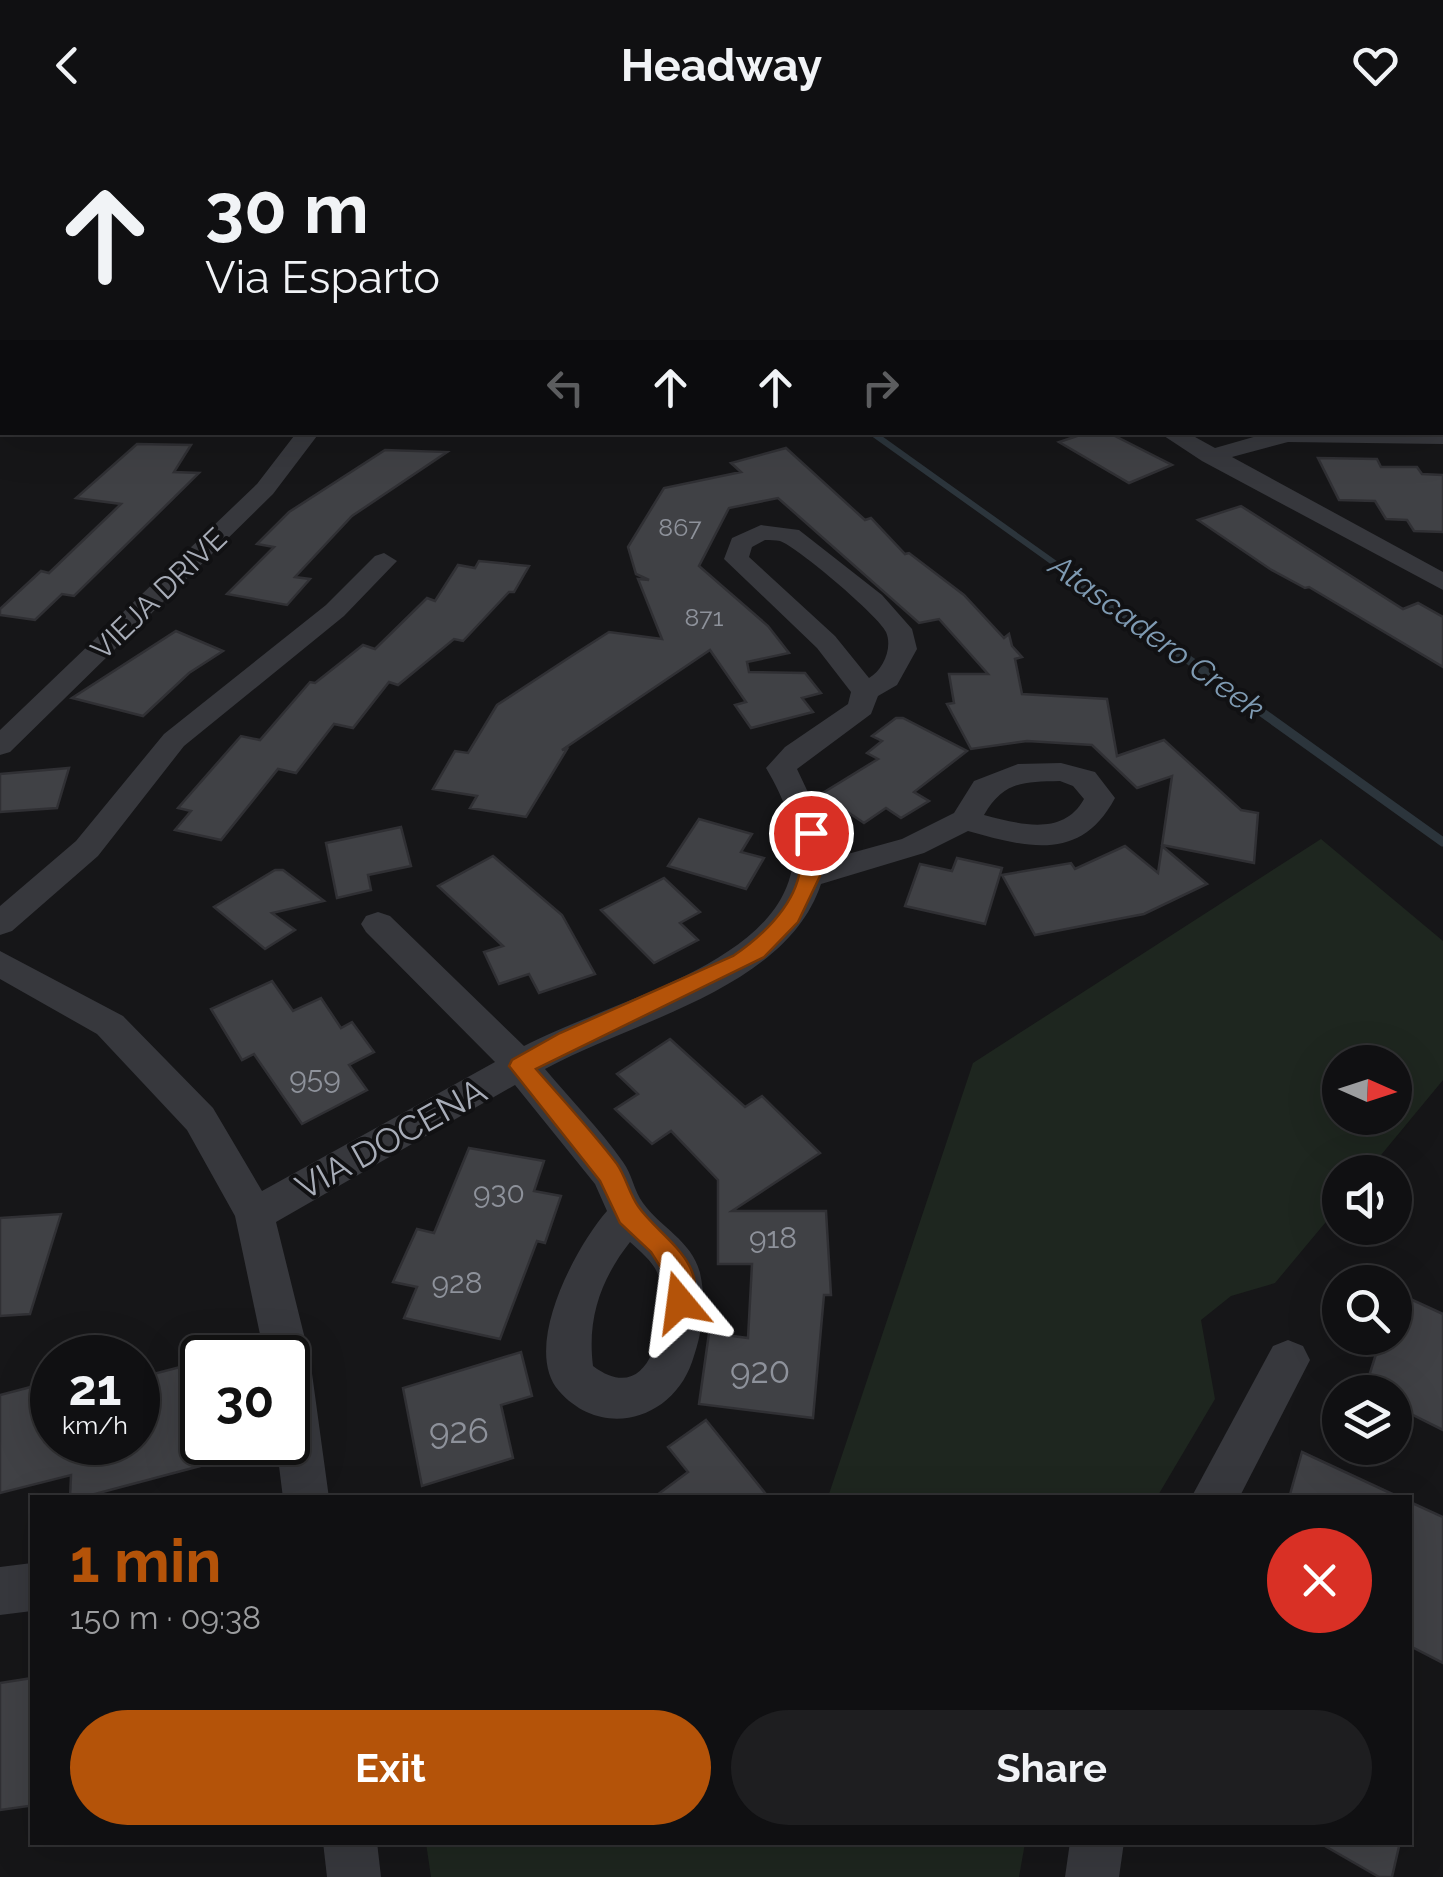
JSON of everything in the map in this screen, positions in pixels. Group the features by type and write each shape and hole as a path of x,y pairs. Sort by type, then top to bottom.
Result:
{"street":[{"name":"VIEJA DRIVE","path":"0,746 266,489 307,435"},
{"path":"1173,435 1443,582"},
{"path":"1210,456 1287,435 1443,436"},
{"path":"865,692 887,679 903,650 899,629 874,600 790,535 760,532 741,544 736,559 826,642 865,692 862,708 795,753 781,768 811,833 810,876 912,846 966,820"},
{"path":"0,923 58,878 86,849 170,744 234,688 286,654 350,600 384,561"},
{"name":"VIA DOCENA","path":"254,1214 568,1040 741,962 790,916 810,876"},
{"path":"378,924 521,1066 610,1174 629,1215"},
{"path":"0,963 110,1025 200,1119 254,1214 282,1335"},
{"path":"1216,1495 1288,1360"},
{"path":"302,1465 306,1495"},
{"path":"0,1591 30,1587"},
{"path":"350,1845 354,1877"},
{"path":"1092,1877 1097,1845"}],"shaded area":[{"path":"1321,839 1443,941 1443,1080 1412,1118 1412,1045 1322,1045 1322,1135 1398,1135 1381,1155 1322,1155 1322,1227 1275,1283 1231,1296 1201,1320 1215,1399 1158,1495 829,1495 973,1063"},
{"path":"426,1845 1025,1845 1019,1877 431,1877"}],"building":[{"path":"1080,435 1113,435 1172,465 1129,483 1059,442"},
{"path":"137,444 191,445 174,472 199,473 74,596 62,594 35,620 0,615 0,609 41,571 49,573 121,504 76,498"},
{"path":"786,448 865,520 871,518 905,554 909,553 964,595 1004,638 1009,634 1012,646 1022,657 1015,659 1022,694 1107,699 1117,756 1164,740 1241,810 1258,813 1254,863 1162,845 1172,776 1137,788 1092,745 1027,741 971,749 947,704 954,703 949,674 988,674 939,619 919,623 778,498 729,508 699,566 768,626 789,653 747,662 749,672 805,673 821,693 802,698 813,712 751,728 735,705 746,702 710,650 562,750 567,749 526,817 470,808 477,796 433,789 455,751 468,753 497,705 573,655 609,632 662,639 638,579 649,580 636,574 628,547 664,488 741,472 731,463"},
{"path":"385,450 447,452 352,516 295,577 310,579 287,605 227,594 274,547 257,544 289,512"},
{"path":"1318,458 1377,459 1381,467 1417,467 1422,474 1443,475 1443,532 1414,531 1407,520 1386,519 1375,501 1339,500"},
{"path":"1241,506 1403,609 1418,603 1443,617 1443,667 1309,587 1270,569 1198,520"},
{"path":"479,561 529,566 514,592 509,592 463,641 454,639 398,685 389,682 353,728 334,724 296,773 278,769 221,840 175,830 191,811 178,808 241,736 260,740 310,682 315,683 363,645 375,649 427,598 435,601 458,565 475,568"},
{"path":"176,631 223,651 189,673 143,716 72,698"},
{"path":"896,718 967,751 914,792 929,801 901,818 886,808 864,823 821,794 878,759 867,753 882,741 872,736"},
{"path":"69,768 57,808 0,812 0,774"},
{"path":"699,819 752,834 741,852 764,858 746,889 668,866"},
{"path":"401,827 411,866 368,875 371,890 337,898 326,843"},
{"path":"1125,846 1158,873 1162,846 1207,884 1144,914 1035,935 1002,875 1071,863 1075,869"},
{"path":"493,856 562,915 595,974 539,993 529,974 499,984 484,952 503,946 438,886"},
{"path":"957,858 1002,868 985,924 905,906 920,864 952,871"},
{"path":"275,870 283,870 324,901 272,913 295,930 265,949 214,907"},
{"path":"664,878 700,912 680,923 698,940 654,963 601,910"},
{"path":"272,981 293,1011 321,998 341,1028 352,1022 374,1052 349,1065 367,1090 302,1124 254,1054 242,1060 211,1009"},
{"path":"670,1039 745,1107 762,1096 820,1153 732,1211 826,1211 831,1295 824,1295 813,1418 699,1404 709,1333 748,1338 752,1264 718,1264 718,1180 671,1131 652,1144 615,1109 638,1094 617,1074"},
{"path":"469,1148 544,1161 534,1191 561,1196 545,1243 537,1241 500,1339 404,1318 417,1287 393,1282 417,1229 434,1233"},
{"path":"61,1214 30,1314 0,1316 0,1218"},
{"path":"1412,1300 1443,1314 1443,1430 1412,1414 1412,1375 1369,1375 1376,1355 1412,1355"},
{"path":"521,1352 532,1396 501,1405 513,1458 422,1486 403,1388"},
{"path":"180,1367 180,1465 204,1465 91,1495 70,1495 71,1475 0,1493 0,1395 30,1387 30,1465 160,1465 160,1372"},
{"path":"706,1420 767,1495 657,1495 688,1472 668,1447"},
{"path":"1302,1452 1322,1461 1322,1465 1330,1465 1395,1495 1290,1495"},
{"path":"1412,1503 1443,1517 1443,1663 1412,1647"},
{"path":"30,1678 29,1806 0,1810 0,1683"},
{"path":"1323,1845 1399,1845 1392,1877 1379,1877"}],"waterway":[{"name":"Atascadero Creek","path":"875,435 1081,582"},
{"name":"Atascadero Creek","path":"1077,580 1443,842"}],"route":[{"path":"680,1302 678,1272 660,1244 629,1215 610,1174 521,1066 568,1040 741,962 756,951 790,916 810,876 811,833"}]}
